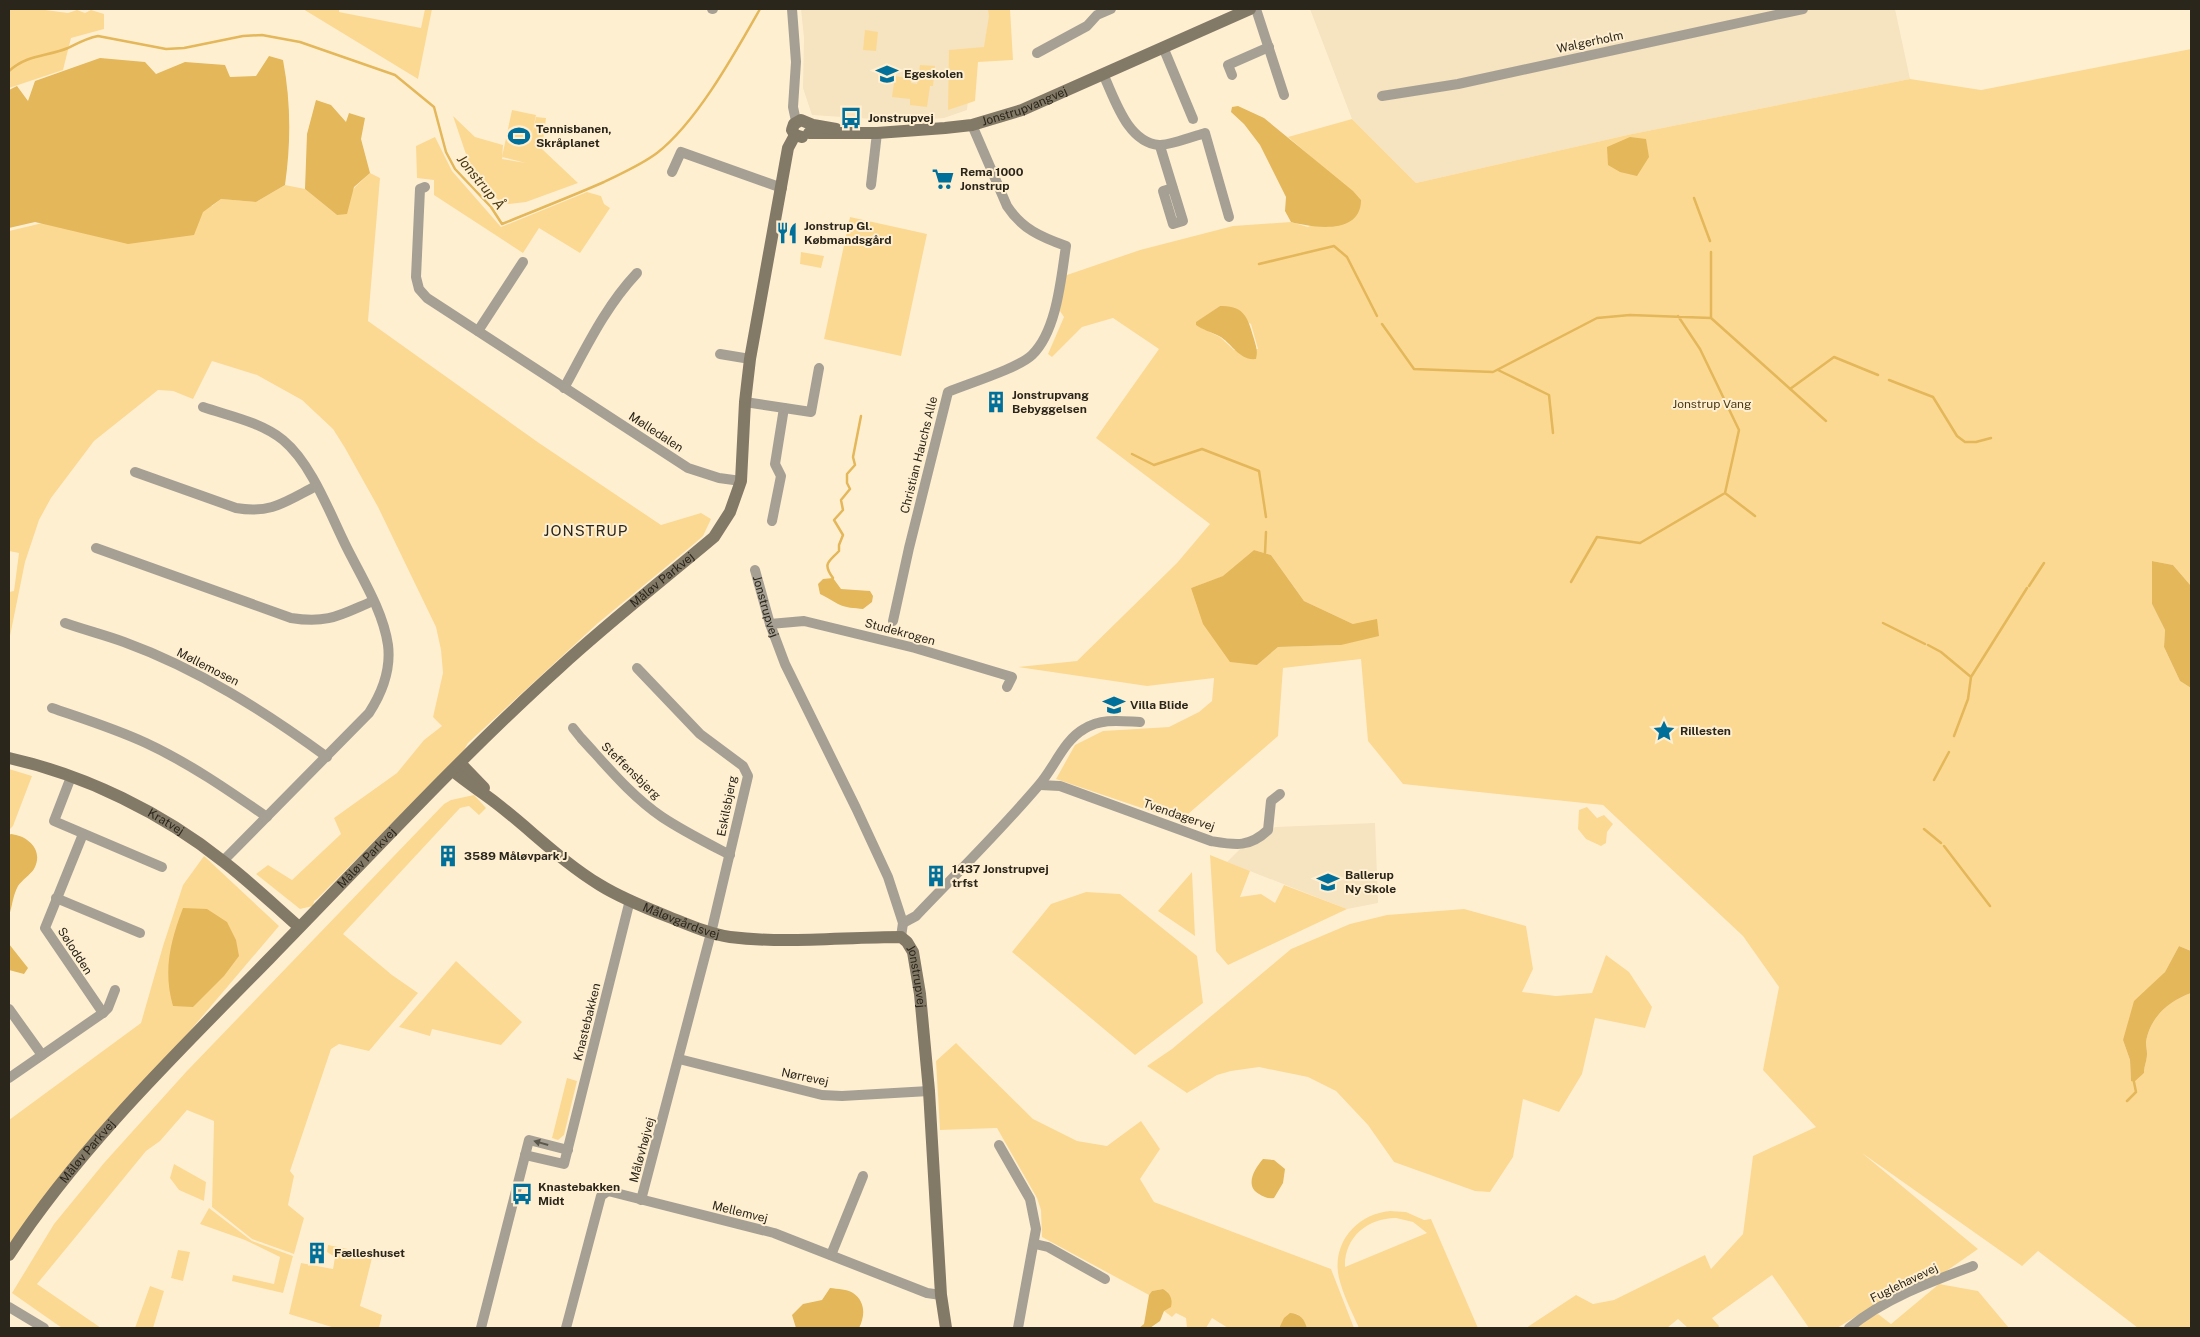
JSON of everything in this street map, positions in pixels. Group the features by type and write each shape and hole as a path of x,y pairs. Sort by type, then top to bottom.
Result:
{"street":[{"path":"741,481 745,402 750,359 787,164 788,148 802,128 795,89 796,62 792,9"},
{"path":"1037,53 1087,26 1097,15 1111,9"},
{"name":"Jonstrupvangvej","path":"802,128 848,133 877,133 972,125 1022,110 1250,9"},
{"path":"1256,9 1284,94"},
{"name":"Walgerholm","path":"1382,96 1458,84 1802,9"},
{"path":"1163,47 1193,119"},
{"path":"1232,75 1228,65 1268,47"},
{"path":"1103,74 1134,133 1160,146 1205,133 1229,217"},
{"name":"Christian Hauchs Alle","path":"893,621 948,392 988,377 1032,355 1042,341 1051,321 1066,246 1036,235 1014,217 1007,206 972,125"},
{"path":"871,185 877,133"},
{"path":"1160,146 1173,188"},
{"path":"672,172 681,152 782,188"},
{"name":"Mølledalen","path":"425,187 420,189 416,277 418,288 427,298 688,468 719,478 741,481"},
{"path":"478,331 524,262"},
{"path":"564,388 605,313 637,273"},
{"path":"720,354 750,359"},
{"path":"745,402 811,412 819,368"},
{"path":"202,407 264,428 283,440 299,457 316,486 373,601 384,626 389,647 387,670 380,694 369,713 223,861"},
{"path":"772,521 781,476 775,464 784,408"},
{"path":"135,472 236,508 252,511 267,510 316,486"},
{"name":"Måløv Parkvej","path":"9,1255 51,1196 96,1142 151,1081 299,926 457,767 559,668 714,536 730,512 741,481"},
{"path":"96,548 291,618 313,622 332,619 373,601"},
{"name":"Jonstrupvej","path":"755,570 770,624 785,664 888,876 903,923 901,937 908,942 913,952 921,1003 929,1091 941,1295 946,1328"},
{"name":"Studekrogen","path":"770,624 804,620 915,648 1012,677 1007,687"},
{"name":"Møllemosen","path":"65,623 124,642 170,661 270,716 327,757"},
{"name":"Eskilsbjerg","path":"637,668 700,734 743,766 748,776 711,933"},
{"path":"52,708 109,727 147,743 226,788 267,817"},
{"path":"903,923 916,916 1040,785 1082,730 1094,724 1110,720 1140,722"},
{"name":"Steffensbjerg","path":"573,728 584,742 641,800 661,816 688,833 730,855"},
{"name":"Kratvej","path":"9,758 71,777 140,808 169,824 223,861 299,926"},
{"name":"Måløvgårdsvej","path":"457,767 482,785 495,802 582,873 610,891 711,933 730,937 787,939 901,937"},
{"path":"71,777 54,821 162,868"},
{"name":"Tvendagervej","path":"1040,785 1060,786 1211,841 1231,845 1252,842 1268,830 1270,801 1280,794"},
{"name":"Sølodden","path":"83,834 45,928 103,1013"},
{"path":"56,898 140,933"},
{"name":"Knastebakken","path":"568,1150 630,900"},
{"name":"Måløvhøjvej","path":"566,1328 601,1196 608,1191 641,1200 711,933"},
{"path":"9,1078 103,1013 108,1008 115,990"},
{"path":"9,1008 42,1056"},
{"name":"Nørrevej","path":"679,1058 822,1095 842,1096 929,1091"},
{"path":"481,1328 525,1155 529,1140 568,1150 564,1164 525,1155"},
{"path":"999,1144 1030,1199 1036,1229 1035,1244 1018,1328"},
{"path":"831,1255 863,1176"},
{"name":"Mellemvej","path":"641,1200 774,1233 927,1293 941,1295"},
{"path":"1035,1244 1048,1247 1105,1279"},
{"name":"Fuglehavevej","path":"1849,1328 1895,1298 1937,1279 1973,1266"},
{"path":"9,1306 44,1328"}],"shaded area":[{"name":"Egeskolen","path":"801,9 1010,9 1002,59 972,59 967,110 944,118 904,121 812,115 803,88 804,38"},
{"path":"1310,9 1895,9 1910,79 1632,134 1416,183 1352,119"},
{"path":"269,56 283,60 288,92 288,153 285,185 256,202 221,199 203,212 194,235 128,244 35,222 9,228 9,90 17,86 28,101 35,81 100,58 145,62 156,74 185,62 225,65 230,77 256,76"},
{"path":"316,100 331,105 346,122 349,113 365,118 361,139 370,173 354,187 347,214 337,215 305,189 307,134"},
{"path":"1238,106 1264,118 1353,191 1361,200 1359,211 1353,219 1345,224 1323,227 1291,222 1285,211 1286,197 1260,145 1244,124 1231,112 1232,107"},
{"path":"1630,137 1646,139 1649,157 1637,176 1620,172 1608,165 1607,147"},
{"path":"1220,306 1235,308 1244,315 1250,325 1256,346 1256,359 1245,357 1224,339 1196,325 1196,322"},
{"path":"1254,550 1271,555 1304,601 1353,624 1377,619 1379,636 1341,645 1278,647 1257,665 1230,662 1203,624 1191,588 1223,576"},
{"path":"2152,561 2173,565 2191,586 2191,688 2180,681 2164,647 2165,630 2152,604"},
{"path":"833,578 841,589 870,591 873,596 872,602 863,609 850,608 820,594 818,584 823,579"},
{"name":"Ballerup Ny Skole","path":"1375,823 1378,903 1347,909 1227,862 1240,849 1260,841 1275,827"},
{"path":"9,835 18,835 29,841 36,851 37,862 34,869 16,890 9,916"},
{"path":"183,908 207,909 227,922 236,940 239,956 224,976 193,1007 173,1006 170,993 169,957"},
{"path":"9,944 28,968 24,974 9,970"},
{"path":"2179,946 2191,951 2191,993 2168,1005 2156,1018 2148,1033 2146,1042 2147,1057 2144,1073 2134,1082 2131,1081 2130,1060 2123,1040 2134,1001 2165,972"},
{"path":"1263,1159 1274,1160 1285,1169 1283,1183 1274,1198 1263,1196 1255,1191 1252,1186 1254,1172"},
{"path":"830,1288 851,1292 860,1301 863,1314 859,1328 796,1328 792,1315 803,1304 822,1300"},
{"path":"1163,1289 1170,1296 1172,1301 1171,1307 1164,1311 1160,1321 1150,1328 1139,1328 1144,1324 1149,1295 1152,1291"},
{"path":"1290,1313 1297,1314 1302,1318 1307,1328 1279,1328 1284,1318"}],"green space":[{"path":"9,9 38,9 68,13 77,10 85,13 91,10 104,14 104,29 71,38 63,70 9,88"},
{"path":"303,9 339,9 339,12 421,28 425,9 432,9 418,79"},
{"path":"988,9 1010,9 1013,60 978,62 975,101 948,110 949,50 984,47 989,16"},
{"path":"865,30 878,32 876,51 863,50"},
{"name":"Jonstrup Vang","path":"2191,49 2191,586 2173,565 2152,561 2152,604 2165,630 2164,647 2180,681 2191,688 2191,951 2179,946 2165,972 2155,982 2123,1040 2130,1060 2131,1081 2144,1073 2147,1057 2146,1042 2148,1033 2156,1018 2168,1005 2191,993 2191,1328 2138,1328 2038,1251 2022,1266 1862,1153 1978,1249 1945,1272 1902,1288 1837,1328 1809,1328 1772,1275 1712,1318 1719,1326 1718,1328 1688,1328 1678,1319 1667,1328 1526,1328 1576,1295 1593,1304 1614,1300 1705,1255 1711,1269 1743,1234 1753,1156 1816,1127 1763,1070 1779,987 1743,936 1603,805 1403,784 1368,741 1361,659 1283,668 1278,736 1180,821 1056,779 1075,745 1103,731 1169,727 1199,712 1212,701 1214,678 1147,686 1018,667 1077,661 1177,563 1210,524 1096,438 1159,349 1113,318 1082,327 1052,357 1048,354 1064,317 1060,311 1064,276 1140,250 1233,226 1291,222 1308,227 1361,200 1288,137 1352,119 1416,183 1632,134 1910,79 1981,90","holes":["1220,306 1251,324 1258,349 1234,350 1220,337 1196,325 1197,322","1254,550 1271,555 1304,601 1353,624 1341,645 1278,647 1257,665 1191,588 1224,576"]},
{"path":"920,65 935,66 933,86 930,86 927,107 910,105 910,99 892,97 895,76 912,79 911,83 917,84"},
{"path":"512,110 536,115 531,139 536,117 546,118 542,149 578,183 526,202 509,204 499,201 471,169 453,116 475,137 503,145 502,156","holes":["502,157 526,163 502,159"]},
{"path":"435,137 452,171 501,227 587,192 601,196 604,204 610,208 580,253 539,228 523,253 434,195 434,180 417,178 416,146"},
{"path":"370,173 380,178 368,321 539,443 661,525 701,513 711,519 703,536 598,623 468,743 464,750 314,901 313,906 300,909 256,874 268,865 292,880 341,834 334,818 397,773 424,740 442,726 433,717 443,673 436,627 378,507 333,429 302,400 257,375 212,361 193,399 173,391 158,390 94,441 51,498 39,520 25,562 9,641 9,592 14,591 19,553 9,551 9,231 55,220 212,206 221,199 256,202 285,185 305,189 337,215 355,187"},
{"path":"850,217 927,234 901,356 824,339"},
{"path":"801,252 824,256 821,268 800,264"},
{"path":"9,769 32,776 13,826 9,830"},
{"path":"474,795 486,808 479,815 469,806 460,808 343,934 392,975 418,993 369,1051 339,1044 331,1049 290,1171 294,1176 288,1205 304,1218 294,1254 252,1239 212,1207 214,1121 187,1110 160,1141 146,1151 37,1284 101,1328 62,1328 12,1293 54,1224 104,1163 186,1072 444,804 451,800"},
{"path":"1587,807 1597,818 1604,815 1613,824 1607,832 1606,843 1601,846 1586,839 1578,829 1579,810"},
{"path":"1210,855 1250,871 1240,897 1261,894 1275,903 1284,885 1347,909 1228,965 1216,951"},
{"path":"204,856 279,926 9,1244 9,1120 141,1023 183,885"},
{"path":"1192,872 1195,936 1158,911"},
{"path":"1086,892 1120,894 1197,956 1203,1003 1135,1055 1012,952 1051,904"},
{"path":"1464,909 1526,926 1533,969 1522,992 1556,996 1592,993 1606,955 1629,972 1652,1007 1645,1028 1595,1018 1582,1074 1559,1112 1523,1099 1513,1157 1490,1192 1475,1191 1394,1162 1368,1125 1336,1091 1308,1077 1259,1067 1217,1075 1187,1093 1147,1066 1172,1049 1291,949 1350,924 1387,915"},
{"path":"456,961 522,1022 501,1045 432,1029 430,1036 399,1027"},
{"path":"956,1043 1033,1119 1077,1141 1107,1146 1141,1121 1160,1149 1140,1179 1154,1202 1331,1269 1354,1328 1307,1328 1301,1317 1293,1314 1282,1322 1279,1328 1228,1328 1212,1318 1206,1328 1187,1328 1186,1318 1176,1313 1172,1317 1164,1311 1168,1292 1163,1289 1152,1291 1149,1295 1042,1237 1041,1210 1037,1198 997,1128 940,1130 936,1061"},
{"path":"567,1078 577,1081 564,1135 558,1140 552,1138"},
{"path":"174,1164 206,1182 204,1201 179,1190 170,1178"},
{"path":"209,1208 252,1241 293,1256 283,1293 232,1281 233,1275 274,1284 280,1257 245,1240 200,1224"},
{"path":"1390,1211 1406,1212 1424,1220 1431,1219 1478,1328 1359,1328 1339,1278 1339,1254 1349,1233 1367,1218 1378,1213","holes":["1396,1218 1413,1222 1427,1233 1345,1267 1348,1247 1359,1232 1367,1226 1385,1219"]},
{"path":"328,1245 373,1254 360,1306 382,1315 379,1328 335,1328 289,1314 301,1263 333,1269 335,1257 327,1252"},
{"path":"178,1250 190,1252 183,1281 171,1278"},
{"path":"1939,1284 1978,1291 2009,1328 1854,1328 1861,1322 1878,1314 1891,1324"},
{"path":"150,1286 164,1291 153,1328 135,1328"}],"waterway":[{"name":"Jonstrup Å","path":"9,71 30,59 60,51 86,39 98,36 166,49 184,48 243,36 262,35 300,42 395,75 434,107 446,152 455,169 491,207 502,224 604,182 657,153 672,140 701,105 727,66 760,9"},
{"path":"1694,198 1710,241"},
{"path":"1259,264 1334,246 1347,257 1377,316"},
{"path":"1382,324 1414,369 1493,372 1597,318 1630,315 1711,318 1711,252"},
{"path":"1678,316 1700,349 1739,430 1725,493 1755,516"},
{"path":"1711,318 1826,421"},
{"path":"1790,389 1834,357 1878,375"},
{"path":"1498,370 1549,395 1553,433"},
{"path":"1889,380 1933,397 1957,436 1965,442 1976,442 1991,438"},
{"path":"833,578 827,566 839,551 843,535 834,520 843,510 841,500 850,489 847,483 847,474 855,465 853,457 861,416"},
{"path":"1132,454 1154,465 1202,449 1259,471 1266,517"},
{"path":"1571,582 1597,537 1640,543 1725,493"},
{"path":"1265,553 1266,532"},
{"path":"2029,586 2044,563"},
{"path":"1971,677 2027,588"},
{"path":"1883,623 1925,644"},
{"path":"1928,645 1941,652 1971,677 1968,699 1954,736"},
{"path":"1934,780 1949,752"},
{"path":"1924,829 1941,843"},
{"path":"1944,846 1990,906"},
{"path":"2127,1101 2136,1092 2134,1082"}],"place":[{"name":"Egeskolen","path":"887,74"},
{"name":"Jonstrupvej","path":"851,118"},
{"name":"Tennisbanen, Skråplanet","path":"519,136"},
{"name":"Rema 1000 Jonstrup","path":"943,179"},
{"name":"Jonstrup Gl. Købmandsgård","path":"787,233"},
{"name":"Jonstrupvang Bebyggelsen","path":"996,402"},
{"name":"Villa Blide","path":"1114,705"},
{"name":"Rillesten","path":"1664,731"},
{"name":"3589 Måløvpark J","path":"448,856"},
{"name":"1437 Jonstrupvej trfst","path":"936,876"},
{"name":"Ballerup Ny Skole","path":"1328,882"},
{"name":"Knastebakken Midt","path":"522,1194"},
{"name":"Fælleshuset","path":"317,1253"}],"district":[{"name":"JONSTRUP","path":"586,530"}]}
